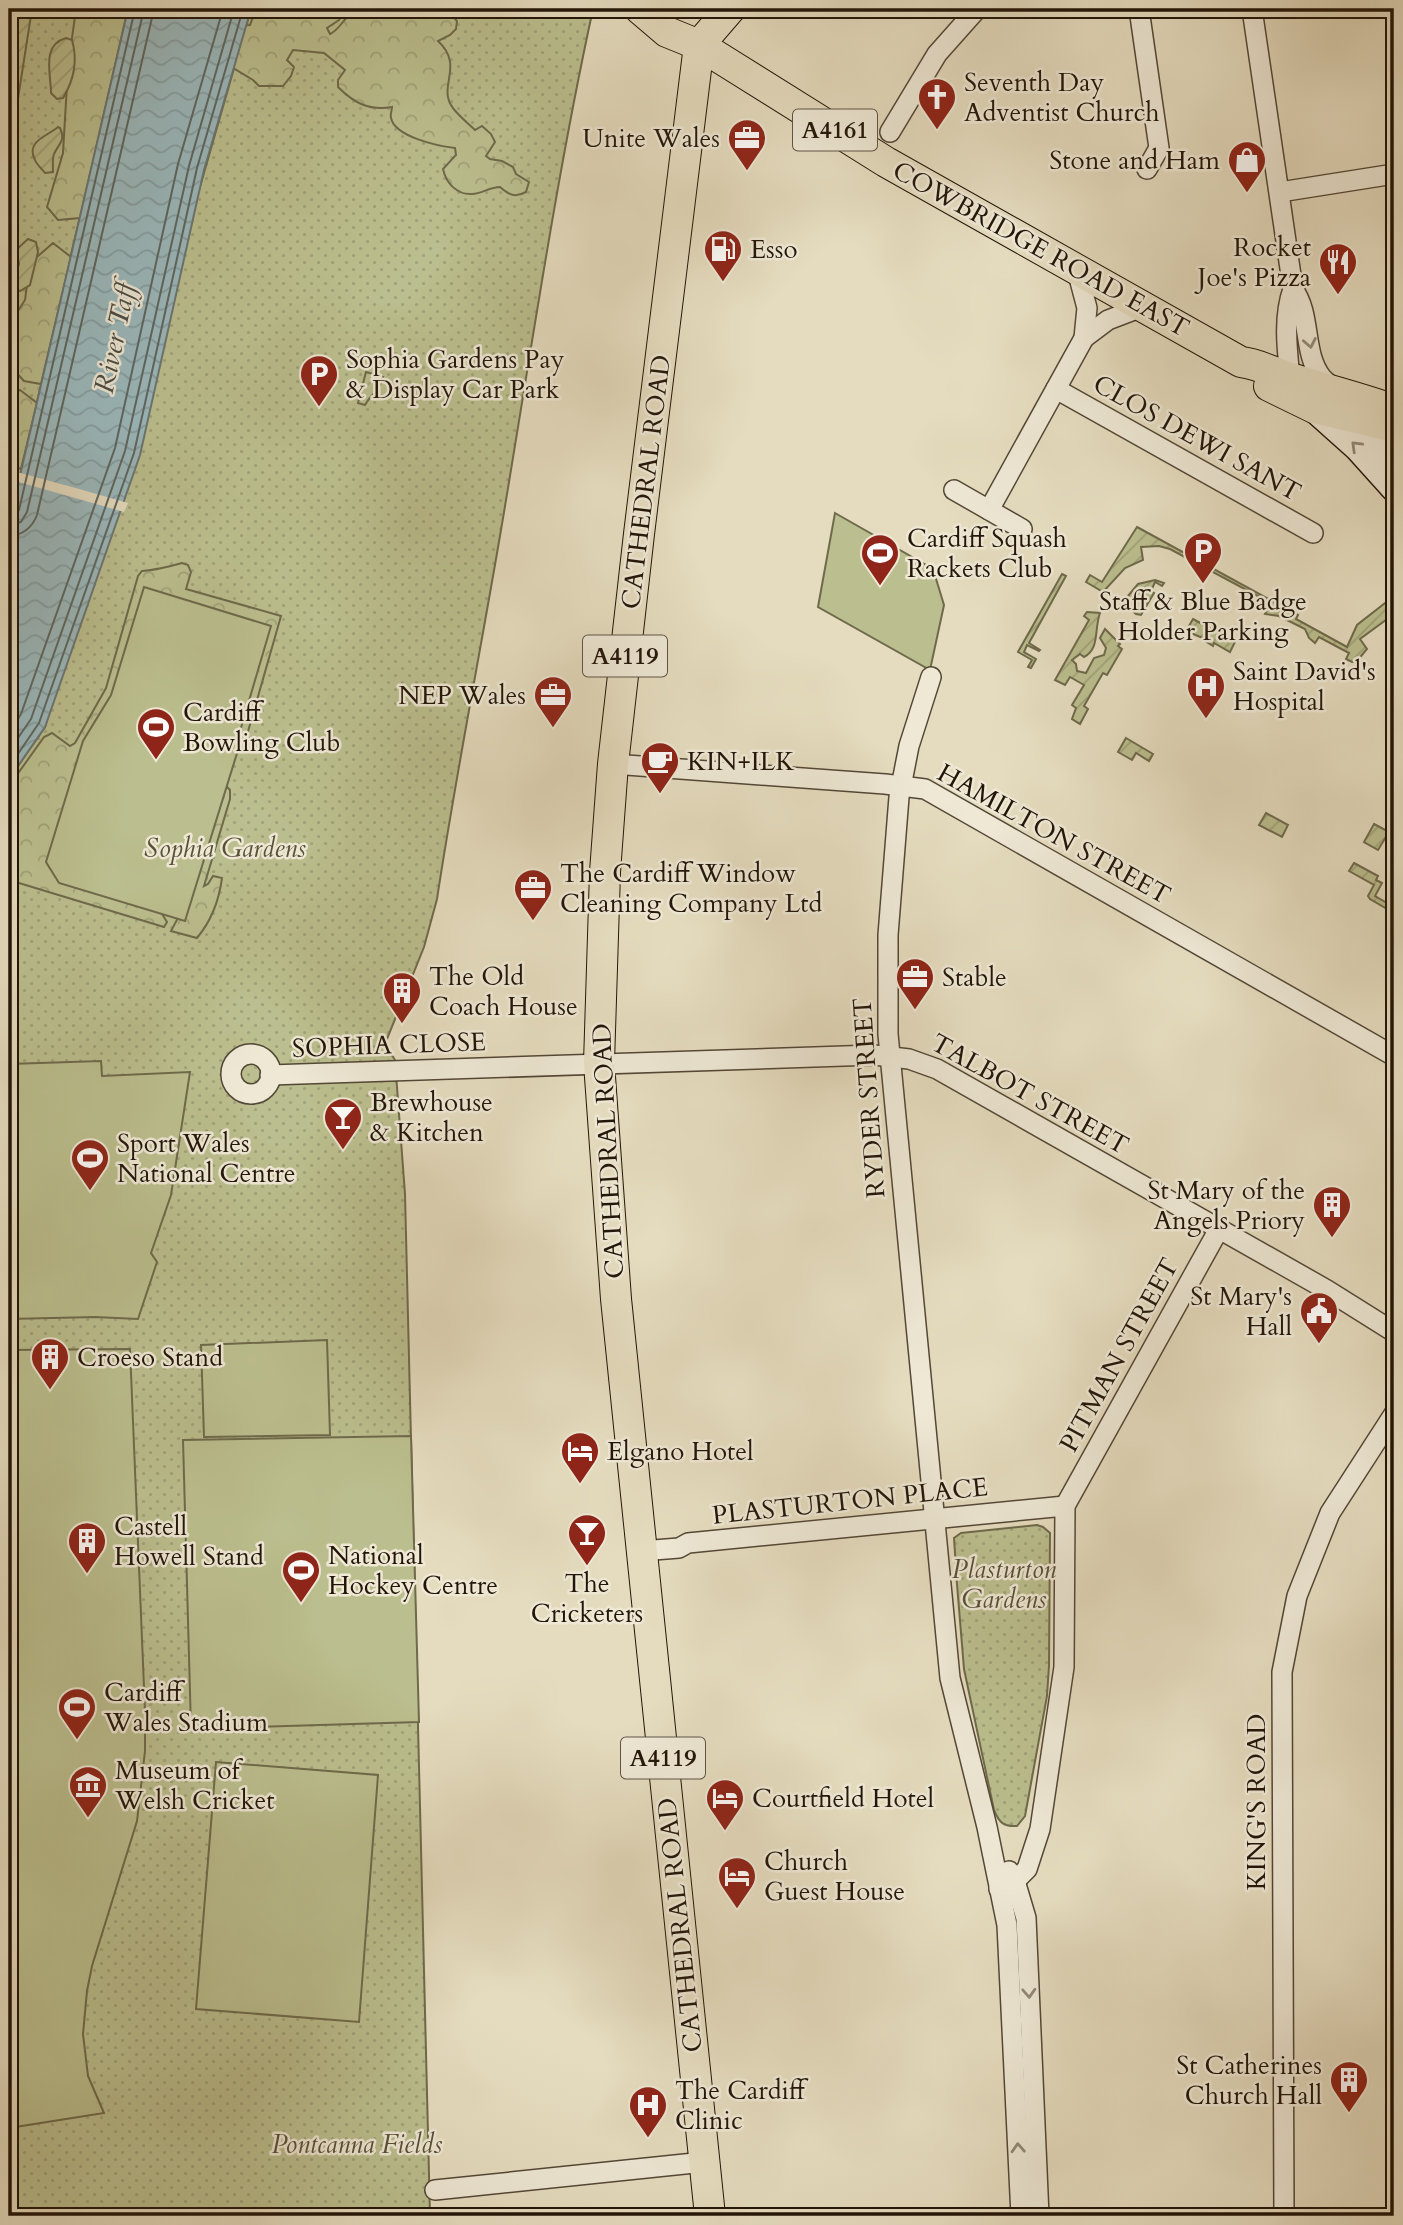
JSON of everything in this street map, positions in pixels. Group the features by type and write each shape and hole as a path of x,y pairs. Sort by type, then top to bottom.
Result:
{"main road":[{"name":"COWBRIDGE ROAD EAST","path":"640,9 667,32 699,45 876,156 1241,362 1253,376 1290,398 1325,400"},
{"name":"COWBRIDGE ROAD EAST","path":"667,9 699,45"},
{"path":"699,45 730,9"},
{"name":"CATHEDRAL ROAD","path":"699,45 613,764 605,872 599,1063 615,1286 710,2216"},
{"name":"COWBRIDGE ROAD EAST","path":"1241,362 1252,363 1290,378"},
{"name":"A4161","path":"1290,378 1325,400 1380,424"},
{"name":"A4161","path":"1325,400 1355,396 1394,410"}],"street":[{"path":"890,132 937,54 977,9"},
{"path":"1139,9 1159,148 1147,169"},
{"path":"1252,9 1293,289 1288,304 1287,329 1290,378"},
{"path":"1280,192 1394,174"},
{"name":"CLOS DEWI SANT","path":"989,510 1084,338 1087,308 1077,270"},
{"path":"1293,289 1302,301 1325,400"},
{"name":"CLOS DEWI SANT","path":"1084,338 1108,320 1142,307"},
{"name":"CLOS DEWI SANT","path":"1056,389 1313,533"},
{"name":"COWBRIDGE ROAD EAST","path":"1325,400 1358,448 1394,488"},
{"path":"1380,424 1394,455"},
{"path":"954,490 1021,529"},
{"name":"RYDER STREET","path":"931,677 911,737 901,786 888,935 886,1003 892,1089 935,1518"},
{"name":"HAMILTON STREET","path":"613,764 925,789 1394,1056"},
{"name":"SOPHIA CLOSE","path":"248,1055 264,1060 270,1069 270,1075 266,1086 256,1094 245,1093 237,1088 231,1079 231,1069 238,1059 248,1055"},
{"name":"TALBOT STREET","path":"599,1063 874,1055 909,1059 929,1065 1342,1299 1394,1332"},
{"name":"SOPHIA CLOSE","path":"270,1075 599,1063"},
{"path":"892,1089 909,1072 929,1065"},
{"name":"PITMAN STREET","path":"1065,1506 1219,1229"},
{"name":"KING'S ROAD","path":"1284,2216 1282,1672 1297,1596 1330,1513 1394,1414"},
{"path":"1007,1885 1027,1869 1036,1846 1062,1681 1065,1506"},
{"name":"PLASTURTON PLACE","path":"641,1551 679,1548 688,1543 1065,1506"},
{"path":"935,1518 950,1678 987,1828 1007,1885 1024,1912 1016,1925 1021,2216"},
{"path":"1016,1925 1039,2216"},
{"path":"435,2190 704,2162"}],"green space":[{"path":"9,9 128,9 9,523"},
{"path":"15,9 32,9 9,156 9,51"},
{"path":"76,9 128,9 80,218 58,220 47,207 63,153 68,67"},
{"name":"Sophia Gardens","path":"251,9 593,9 556,201 437,899 424,947 385,1044 395,1060 405,1194 430,2216 9,2216 9,779 45,727"},
{"path":"256,9 346,9 339,20 327,28 330,34 355,11 365,15 370,14 371,9 446,9 457,21 456,29 438,41 449,58 448,97 451,105 475,130 482,126 491,134 495,142 486,156 513,167 516,174 529,182 526,192 512,195 500,187 472,194 457,190 447,179 443,169 456,155 455,148 418,139 400,130 391,118 392,107 369,107 350,97 338,87 338,80 345,70 324,53 293,50 287,60 294,67 283,86 259,86 225,63 238,26 250,25"},
{"path":"66,38 72,40 74,70 63,98 57,99 51,93 50,53 58,42"},
{"path":"58,127 62,132 62,139 53,156 53,172 45,173 36,162 33,148 39,140"},
{"path":"28,239 36,242 38,252 30,285 20,291 13,287 12,283 19,264 16,250"},
{"path":"53,243 71,257 41,384 24,381 13,369 12,320 25,300 30,263"},
{"path":"11,332 18,351 17,365 9,386 9,333"},
{"path":"366,372 383,377 365,405 358,403"},
{"path":"20,390 37,403 21,469 9,465 9,394"},
{"name":"Cardiff Squash Rackets Club","path":"835,513 933,569 944,605 930,670 818,607"},
{"path":"1137,527 1298,615 1296,619 1347,647 1357,625 1394,596 1394,614 1360,639 1367,649 1357,661 1352,662 1346,659 1349,653 1319,637 1315,643 1305,629 1279,616 1265,614 1271,603 1170,549 1159,546 1141,547 1143,560 1125,568 1103,592 1086,582 1090,575 1102,582"},
{"name":"Cardiff Bowling Club","path":"182,563 188,565 191,572 186,589 281,616 243,749 238,750 240,741 162,914 167,922 164,927 9,880 9,786 44,737 52,733 70,746 75,743 106,688 138,576 142,571"},
{"path":"1062,574 1066,576 1029,643 1040,650 1027,645 1024,652 1036,659 1031,668 1028,667 1032,660 1018,652"},
{"path":"1155,580 1164,583 1162,586 1155,582 1151,591 1154,593 1141,615 1136,614 1123,602 1138,584"},
{"name":"Cardiff Bowling Club","path":"144,587 271,626 238,738 238,750 185,921 59,883 46,862 83,741 111,695"},
{"path":"1087,612 1100,613 1096,638 1089,653 1084,657 1080,654 1072,660 1077,671 1086,673 1094,658 1104,655 1106,648 1100,638 1105,629 1122,649 1107,675 1103,673 1084,706 1088,709 1080,724 1072,719 1076,708 1072,705 1084,685 1070,677 1065,685 1055,680 1089,620 1084,616"},
{"path":"1193,619 1235,642 1230,652 1186,631"},
{"path":"1126,738 1153,754 1149,761 1136,753 1132,760 1118,752"},
{"path":"226,786 230,790 230,799 204,886 213,876 222,878 214,910 197,938 171,931 180,914"},
{"path":"1266,813 1288,825 1282,837 1259,825"},
{"path":"1374,824 1389,832 1378,850 1364,842"},
{"path":"1354,863 1378,876 1376,880 1382,883 1375,896 1394,907 1394,913 1370,899 1368,896 1374,885 1349,871"},
{"name":"Sport Wales National Centre","path":"101,1061 102,1076 190,1072 171,1195 151,1253 157,1262 138,1319 9,1319 9,1064"},
{"path":"327,1340 330,1435 204,1437 201,1345"},
{"name":"Cardiff Wales Stadium","path":"130,1349 145,1751 137,1821 92,1966 87,1991 83,2034 88,2076 104,2113 9,2128 9,1350"},
{"name":"National Hockey Centre","path":"411,1436 419,1722 191,1729 183,1440"},
{"name":"Plasturton Gardens","path":"1037,1525 1050,1533 1047,1696 1025,1816 1017,1826 1008,1826 1002,1823 994,1810 964,1669 956,1572 960,1572 960,1569 956,1568 954,1538 961,1533"},
{"path":"216,1762 378,1775 359,2022 196,2009"}],"water":[{"name":"River Taff","path":"128,9 251,9 204,170 140,455 45,727 9,779 9,523"}],"pier":[{"path":"17,472 128,503 124,512 15,481"}],"place":[{"name":"Seventh Day Adventist Church","path":"937,131"},
{"name":"Unite Wales","path":"747,172"},
{"name":"Stone and Ham","path":"1247,194"},
{"name":"Esso","path":"723,283"},
{"name":"Rocket Joe's Pizza","path":"1338,296"},
{"name":"Sophia Gardens Pay & Display Car Park","path":"319,408"},
{"name":"Staff & Blue Badge Holder Parking","path":"1203,585"},
{"name":"Cardiff Squash Rackets Club","path":"880,587"},
{"name":"Saint David's Hospital","path":"1206,720"},
{"name":"NEP Wales","path":"553,729"},
{"name":"Cardiff Bowling Club","path":"156,761"},
{"name":"KIN+ILK","path":"660,795"},
{"name":"The Cardiff Window Cleaning Company Ltd","path":"533,922"},
{"name":"Stable","path":"915,1011"},
{"name":"The Old Coach House","path":"402,1025"},
{"name":"Brewhouse & Kitchen","path":"343,1151"},
{"name":"Sport Wales National Centre","path":"90,1192"},
{"name":"St Mary of the Angels Priory","path":"1332,1239"},
{"name":"St Mary's Hall","path":"1319,1345"},
{"name":"Croeso Stand","path":"50,1391"},
{"name":"Elgano Hotel","path":"580,1485"},
{"name":"The Cricketers","path":"587,1567"},
{"name":"Castell Howell Stand","path":"87,1575"},
{"name":"National Hockey Centre","path":"301,1604"},
{"name":"Cardiff Wales Stadium","path":"77,1741"},
{"name":"Museum of Welsh Cricket","path":"88,1819"},
{"name":"Courtfield Hotel","path":"725,1832"},
{"name":"Church Guest House","path":"737,1910"},
{"name":"St Catherines Church Hall","path":"1349,2114"},
{"name":"The Cardiff Clinic","path":"648,2139"}],"park label":[{"name":"Pontcanna Fields","path":"357,2144"}]}
